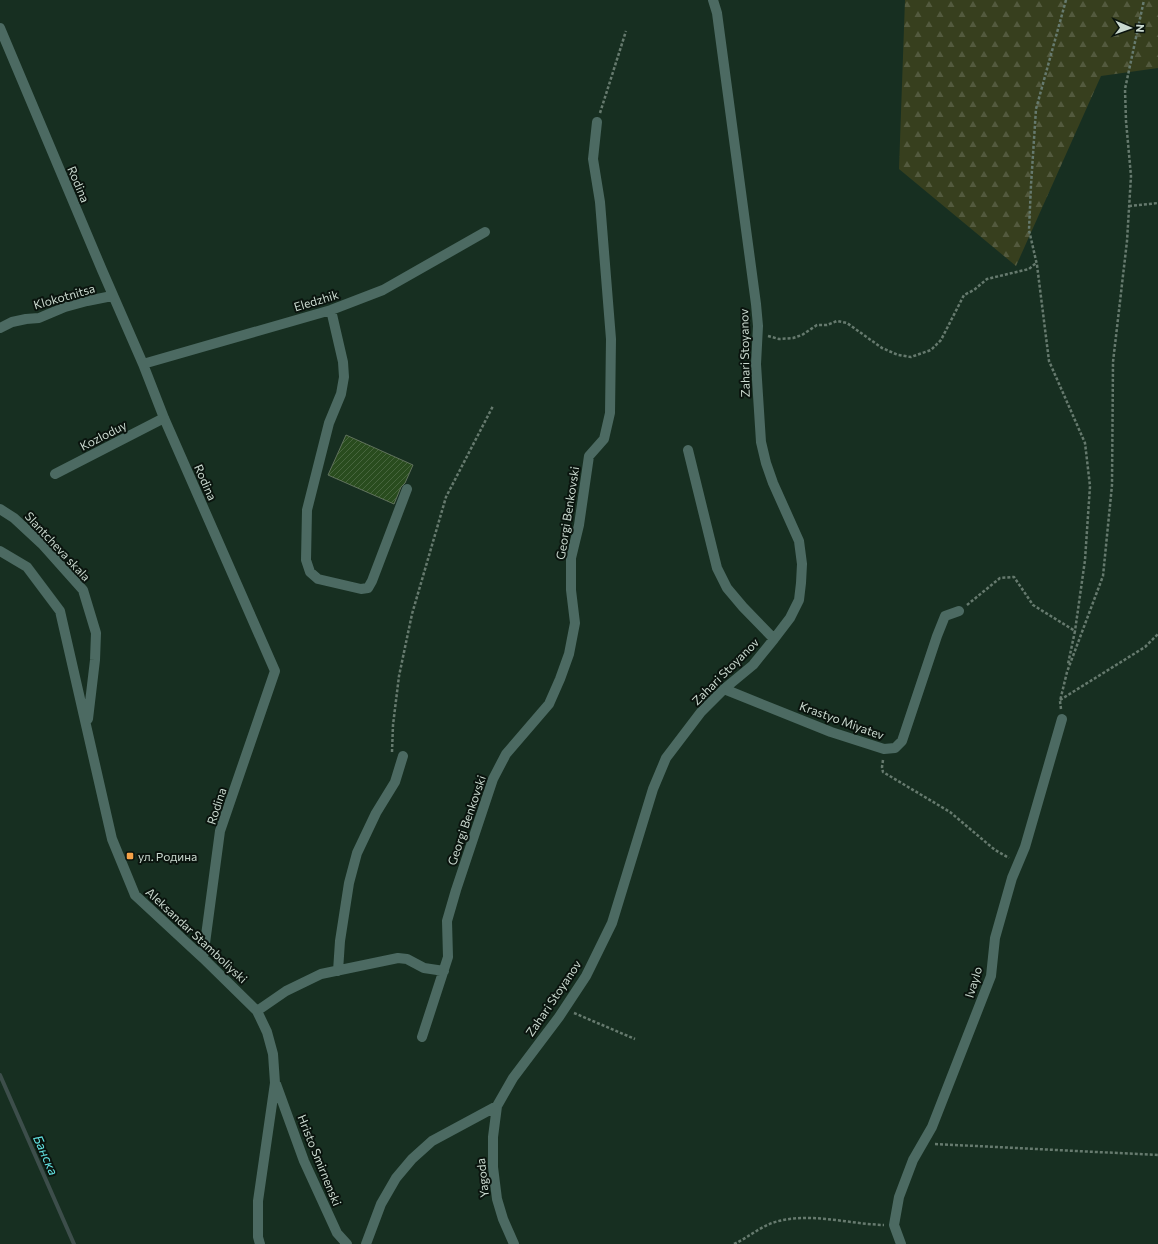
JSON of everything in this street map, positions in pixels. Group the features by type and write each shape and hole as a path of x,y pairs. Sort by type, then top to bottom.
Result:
{"street":[{"name":"Zahari Stoyanov","path":"497,1106 513,1078 564,1009 586,976 612,923 653,789 666,758 701,712 724,689 752,665 774,639 790,618 799,600 802,583 802,564 799,540 773,484 761,442 756,364 758,326 717,13 713,0"},
{"name":"Rodina","path":"0,28 112,296 143,364 164,418 275,671 220,831 203,958"},
{"name":"Georgi Benkovski","path":"422,1037 448,957 447,921 493,779 506,754 548,704 570,654 575,623 571,590 571,558 589,456 604,439 610,413 611,339 600,202 593,159 597,122"},
{"name":"Eledzhik","path":"143,364 331,310 383,290 485,232"},
{"name":"Klokotnitsa","path":"0,328 12,322 39,318 87,301 112,296"},
{"path":"331,310 343,362 344,377 341,394 329,423 307,510 306,560 310,572 318,579 361,589 368,588 407,489"},
{"name":"Kozloduy","path":"55,474 164,418"},
{"path":"688,450 717,568 726,588 774,639"},
{"name":"Slantcheva skala","path":"0,509 14,518 42,544 83,590 96,633 95,660 87,726"},
{"name":"Aleksandar Stamboliyski","path":"0,551 28,567 60,611 112,839 136,895 257,1011 267,1032 273,1054 275,1083 258,1201 258,1237 260,1244"},
{"name":"Krastyo Miyatev","path":"724,689 831,732 884,749 895,748 902,740 936,636 945,616 959,611"},
{"name":"Ivaylo","path":"894,1225 899,1197 914,1160 932,1127 991,976 995,938 1012,878 1025,847 1062,720"},
{"path":"338,970 340,941 349,883 357,853 376,813 395,782 403,756"},
{"path":"257,1011 286,991 321,974 338,970 398,958 407,959 424,968 444,971"},
{"name":"Hristo Smirnenski","path":"275,1083 304,1161 337,1233 347,1244"},
{"path":"366,1244 381,1204 396,1178 412,1159 432,1141 497,1106"},
{"name":"Yagoda","path":"497,1106 492,1137 493,1166 497,1199 503,1219 514,1244"},
{"path":"894,1225 901,1244"}],"path":[{"path":"1062,720 1060,701 1075,632 1085,560 1090,486 1085,443 1049,361 1036,263 1029,230 1036,109 1066,0"},
{"path":"1067,672 1103,576 1112,485 1112,362 1127,241 1131,176 1126,122 1126,89 1144,0"},
{"path":"597,122 626,31"},
{"path":"1129,206 1158,202"},
{"path":"757,334 779,339 793,338 802,335 817,325 827,325 837,321 847,324 882,348 898,355 911,357 931,350 940,340 964,295 974,290 987,279 1029,269 1036,263"},
{"path":"392,755 393,725 399,676 412,614 446,497 493,406"},
{"path":"959,611 1000,578 1014,578 1033,606 1075,632"},
{"path":"1060,701 1145,647 1158,634"},
{"path":"884,749 882,767 883,772 950,812 1004,856 1019,862"},
{"path":"564,1009 635,1039"},
{"path":"923,1144 1158,1155"},
{"path":"734,1244 770,1224 782,1220 798,1218 894,1225"}],"green space":[{"path":"905,0 1158,0 1158,68 1101,76 1016,266 899,169"}],"building":[{"path":"346,435 413,465 394,504 328,475"}],"waterway":[{"name":"Банска","path":"0,1075 74,1244"}],"place":[{"name":"ул. Родина","path":"130,856"}]}
